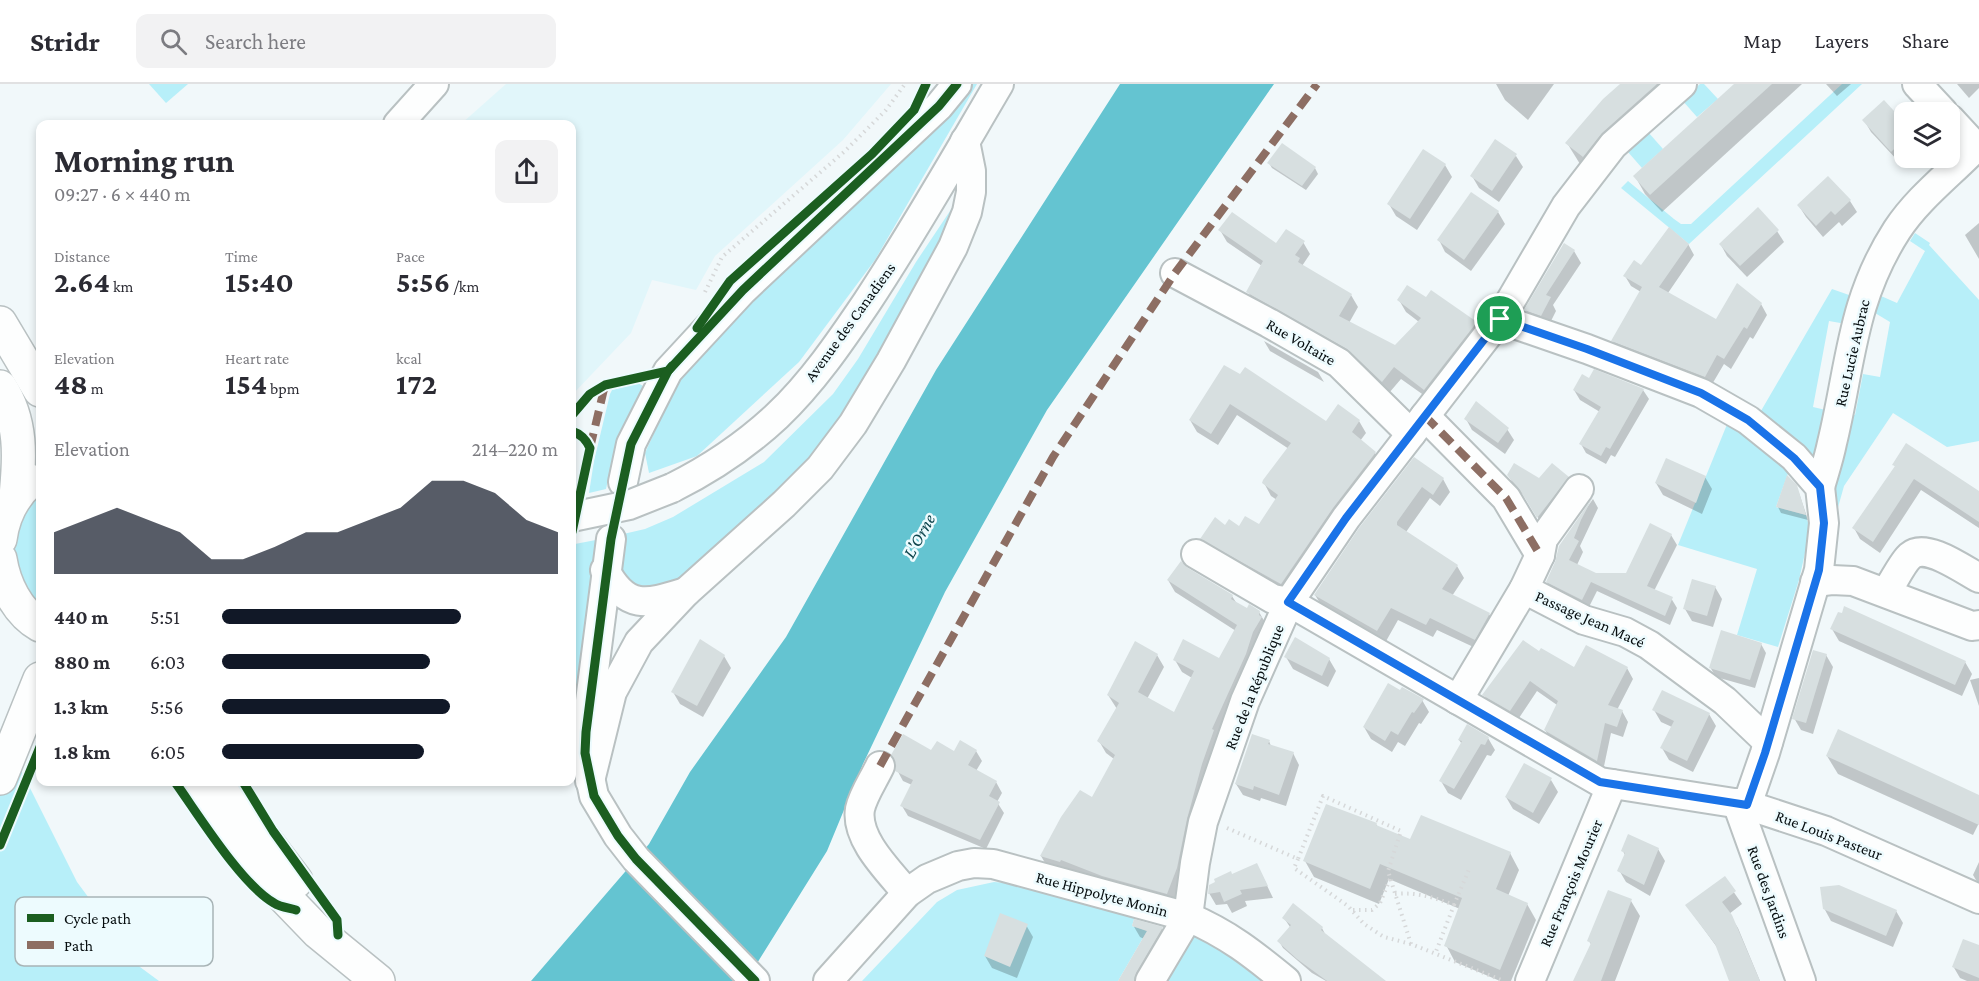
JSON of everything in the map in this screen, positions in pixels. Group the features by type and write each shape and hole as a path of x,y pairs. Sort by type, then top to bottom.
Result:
{"main road":[{"path":"0,323 36,383"},
{"path":"0,387 13,412 19,441 16,496"},
{"path":"0,539 4,519 16,496 36,476"},
{"path":"0,559 4,577 13,598 36,622"},
{"path":"0,778 36,689"},
{"path":"194,786 263,875 318,932 371,974"},
{"path":"229,786 252,823 284,867 371,974"}],"street":[{"path":"402,120 434,84"},
{"path":"624,482 631,444 668,371 743,290 939,106 957,84"},
{"name":"Avenue des Canadiens","path":"576,516 629,505 672,488 699,474 741,446 778,414 838,343 905,245 999,84"},
{"name":"Rue de la République","path":"1188,917 1195,862 1205,818 1245,700 1288,602 1346,518 1500,319 1566,206 1612,145 1682,84"},
{"path":"1917,84 1934,102"},
{"name":"Rue Lucie Aubrac","path":"1820,487 1832,444 1854,332 1865,292 1878,262 1898,229 1919,202 1978,146 1960,129"},
{"path":"590,781 612,692 639,642 686,592 784,504 820,468 853,424 891,361 953,247 967,212 972,171 965,141"},
{"name":"Rue Voltaire","path":"1175,273 1339,363 1418,425"},
{"path":"1500,319 1587,349 1710,398 1748,420 1794,458 1820,487 1824,523 1819,570 1768,742 1742,804"},
{"path":"1418,425 1506,498 1540,555"},
{"name":"Passage Jean Macé","path":"1579,489 1543,539 1540,555 1524,589 1584,620 1625,632 1649,645 1725,701 1768,742"},
{"path":"610,539 586,732 585,753 594,796 618,837 636,859 752,979"},
{"path":"1886,592 1910,555 1922,551 1940,556 1979,578"},
{"name":"Rue Louis Pasteur","path":"1196,554 1273,598 1288,602 1600,782 1742,804 1826,831 1979,899"},
{"path":"605,570 617,590 632,599 656,602 686,592"},
{"path":"1815,582 1853,581 1972,626 1979,625"},
{"path":"1458,700 1524,589"},
{"path":"880,766 861,807 860,824 866,840 907,893"},
{"name":"Rue François Mourier","path":"1530,981 1612,784"},
{"name":"Rue des Jardins","path":"1742,804 1801,981"},
{"name":"Rue Hippolyte Monin","path":"828,981 907,893 927,879 974,862 993,864 1188,917 1214,928 1242,945 1286,981"},
{"path":"1150,981 1188,917"}],"path":[{"path":"703,302 705,290 722,257 845,151 886,110 905,84"},
{"path":"1411,944 1388,871 1401,831 1323,795 1294,868 1352,910 1364,924 1384,937 1411,944 1504,981"},
{"path":"1205,818 1298,859"},
{"path":"1435,954 1470,867"},
{"path":"1352,910 1372,910 1380,903 1390,878"},
{"path":"1395,894 1411,892 1426,894 1454,905"}],"shaded area":[{"path":"149,84 188,84 166,103"},
{"path":"506,84 891,84 843,140 715,256 696,290 652,280 631,333 576,391 576,120 466,120"},
{"path":"965,84 977,84 875,260 799,362 697,456 649,473 645,453 681,374"},
{"path":"1700,84 1704,84 1718,99 1697,117 1682,100"},
{"path":"1842,84 1862,84 1689,244 1621,188 1628,181 1681,224 1691,224"},
{"path":"1648,132 1663,149 1642,168 1628,152"},
{"path":"958,199 937,265 815,459 685,579 653,593 623,584 617,571 619,535 645,529 673,517 764,462 833,394 858,359 916,262"},
{"path":"1915,233 1930,243 1929,245 1979,300 1979,441 1947,447 1893,413 1844,486 1837,511 1829,506 1848,414 1855,415 1863,374 1880,377 1890,322 1875,313 1881,296 1897,303 1925,251 1910,241"},
{"path":"1832,289 1849,295 1853,302 1846,324 1829,321 1813,407 1830,411 1815,457 1812,459 1758,416"},
{"path":"638,383 643,386 617,440 606,489 589,493 610,394 612,390"},
{"path":"1730,417 1791,465 1776,507 1806,515 1810,530 1799,580 1778,647 1737,635 1757,569 1678,545"},
{"path":"36,494 36,605 20,578 12,550 14,536"},
{"path":"601,539 579,707 576,714 576,544"},
{"path":"0,740 16,760 77,882 88,897 15,897 15,966 139,966 159,981 0,981"},
{"path":"994,882 1006,883 1135,916 1132,926 1147,931 1118,981 862,981 937,902 957,890"},
{"path":"1190,933 1212,944 1262,981 1160,981"}],"water":[{"name":"L'Orne","path":"1120,84 1274,84 1047,410 945,592 863,764 827,851 746,981 531,981 649,844 690,772 786,637 936,370"}],"building":[{"path":"1620,84 1657,84 1602,133 1583,157 1565,143 1603,99"},
{"path":"1734,84 1772,84 1650,195 1633,176"},
{"path":"1884,100 1894,111 1894,149 1891,152 1862,120"},
{"path":"1495,139 1517,154 1492,191 1470,176"},
{"path":"1282,143 1316,167 1302,186 1267,163"},
{"path":"1423,149 1446,164 1410,219 1387,204"},
{"path":"1828,176 1851,200 1835,215 1831,211 1816,226 1797,205"},
{"path":"1471,192 1499,211 1464,260 1437,240"},
{"path":"1758,207 1779,230 1740,266 1719,244"},
{"path":"1232,212 1276,243 1286,229 1305,241 1295,255 1300,258 1298,262 1352,294 1339,316 1395,345 1421,318 1397,300 1407,285 1426,297 1431,290 1477,322 1424,390 1394,367 1382,382 1347,349 1246,292 1263,261 1218,230"},
{"path":"1669,227 1689,244 1659,287 1716,319 1737,283 1762,303 1747,329 1744,327 1724,359 1717,355 1705,377 1611,341 1642,287 1623,276 1634,260 1641,265"},
{"path":"1564,243 1575,250 1546,295 1551,297 1541,316 1524,310"},
{"path":"1224,365 1240,374 1245,367 1326,421 1338,404 1360,420 1352,432 1376,452 1333,508 1281,584 1198,538 1200,539 1215,517 1225,525 1229,519 1239,526 1245,516 1259,524 1278,495 1262,483 1263,480 1291,443 1230,404 1211,434 1189,420"},
{"path":"1594,369 1644,389 1610,449 1606,447 1601,456 1579,444 1601,407 1573,390 1582,374 1589,378"},
{"path":"1476,401 1509,428 1498,443 1464,419"},
{"path":"1906,443 1979,491 1979,522 1914,479 1873,542 1852,528 1895,466 1892,465"},
{"path":"1414,457 1444,478 1433,495 1422,487 1397,525 1458,565 1442,589 1490,613 1475,640 1430,618 1426,625 1391,608 1377,631 1314,595 1359,528"},
{"path":"1666,458 1706,476 1696,503 1655,483"},
{"path":"1514,463 1539,478 1552,463 1569,477 1537,518 1520,490 1507,475"},
{"path":"1787,475 1797,485 1806,515 1776,507"},
{"path":"1593,497 1574,538 1579,541 1569,560 1596,573 1626,573 1650,523 1672,534 1647,586 1673,597 1665,616 1591,582 1582,600 1546,582 1559,546"},
{"path":"1181,561 1188,568 1233,595 1231,599 1247,608 1249,604 1260,611 1259,615 1262,617 1253,632 1246,654 1212,729 1214,730 1187,819 1177,868 1167,894 1102,876 1061,860 1060,862 1040,856 1061,817 1080,790 1092,797 1115,755 1097,741 1119,703 1107,695 1135,641 1158,654 1138,692 1174,712 1194,671 1173,660 1183,639 1219,658 1237,625 1167,580"},
{"path":"1692,579 1716,586 1707,616 1683,609"},
{"path":"1844,606 1966,661 1955,685 1830,629 1838,612 1842,613"},
{"path":"1721,630 1762,643 1750,680 1709,668"},
{"path":"1295,637 1330,658 1322,676 1284,657"},
{"path":"700,639 725,655 697,706 671,692"},
{"path":"1523,640 1539,651 1541,648 1574,667 1586,645 1628,667 1608,705 1623,710 1617,727 1605,723 1597,761 1544,730 1558,701 1530,681 1510,711 1482,695"},
{"path":"1813,650 1827,654 1806,723 1792,719"},
{"path":"1388,683 1400,690 1402,687 1424,699 1414,713 1412,712 1398,735 1391,731 1385,741 1363,727"},
{"path":"1662,690 1710,713 1687,761 1660,748 1674,721 1652,710"},
{"path":"1467,724 1489,737 1485,745 1481,744 1454,789 1439,781 1462,741 1458,740"},
{"path":"1838,729 1979,795 1979,825 1826,756"},
{"path":"903,734 931,750 937,741 954,751 960,740 977,750 968,765 997,781 989,796 1000,802 980,840 900,806 913,780 895,771 896,764 891,755"},
{"path":"1252,734 1270,740 1268,744 1294,752 1279,795 1254,786 1253,790 1235,784"},
{"path":"1524,763 1552,778 1533,813 1505,797"},
{"path":"1326,804 1377,823 1376,825 1410,839 1421,815 1511,852 1496,889 1528,903 1500,970 1444,946 1462,898 1380,864 1370,889 1303,861"},
{"path":"1628,834 1659,848 1644,885 1617,871 1625,853 1621,851"},
{"path":"1257,863 1268,886 1240,890 1242,894 1224,902 1220,892 1208,894 1209,885 1215,882 1214,879"},
{"path":"1725,876 1736,891 1722,902 1732,915 1760,981 1729,981 1715,944 1685,905"},
{"path":"1839,885 1897,910 1886,936 1823,909 1820,887"},
{"path":"1608,890 1632,899 1601,981 1573,981 1591,943 1587,941"},
{"path":"1293,903 1323,927 1321,930 1386,981 1327,981 1297,959 1277,941 1291,925 1282,918"},
{"path":"1000,913 1028,924 1010,967 984,956"},
{"path":"1134,919 1163,927 1136,973 1134,981 1118,981 1147,931 1132,926"},
{"path":"1963,939 1979,945 1979,978 1952,967"}],"marked path":[{"path":"880,766 1053,457 1175,273 1317,84"},
{"path":"590,448 605,385"},
{"path":"1425,416 1506,498 1540,555"}],"cycle path":[{"path":"697,328 730,281 872,154 914,110 926,84"},
{"path":"755,981 636,859 618,836 594,796 585,753 586,732 611,539 631,444 668,371 743,290 939,106 957,84"},
{"path":"576,410 590,394 605,385 668,371 672,366"},
{"path":"576,433 583,437 590,448 576,513"},
{"path":"0,845 36,757"},
{"path":"178,786 248,881 274,903 296,910"},
{"path":"245,786 273,831 337,920 338,935"}],"route":[{"path":"1500,319 1587,349 1701,393 1728,407 1748,420 1794,458 1820,487 1824,523 1819,570 1765,753 1747,805 1600,782 1288,602 1346,518 1500,319"}]}
